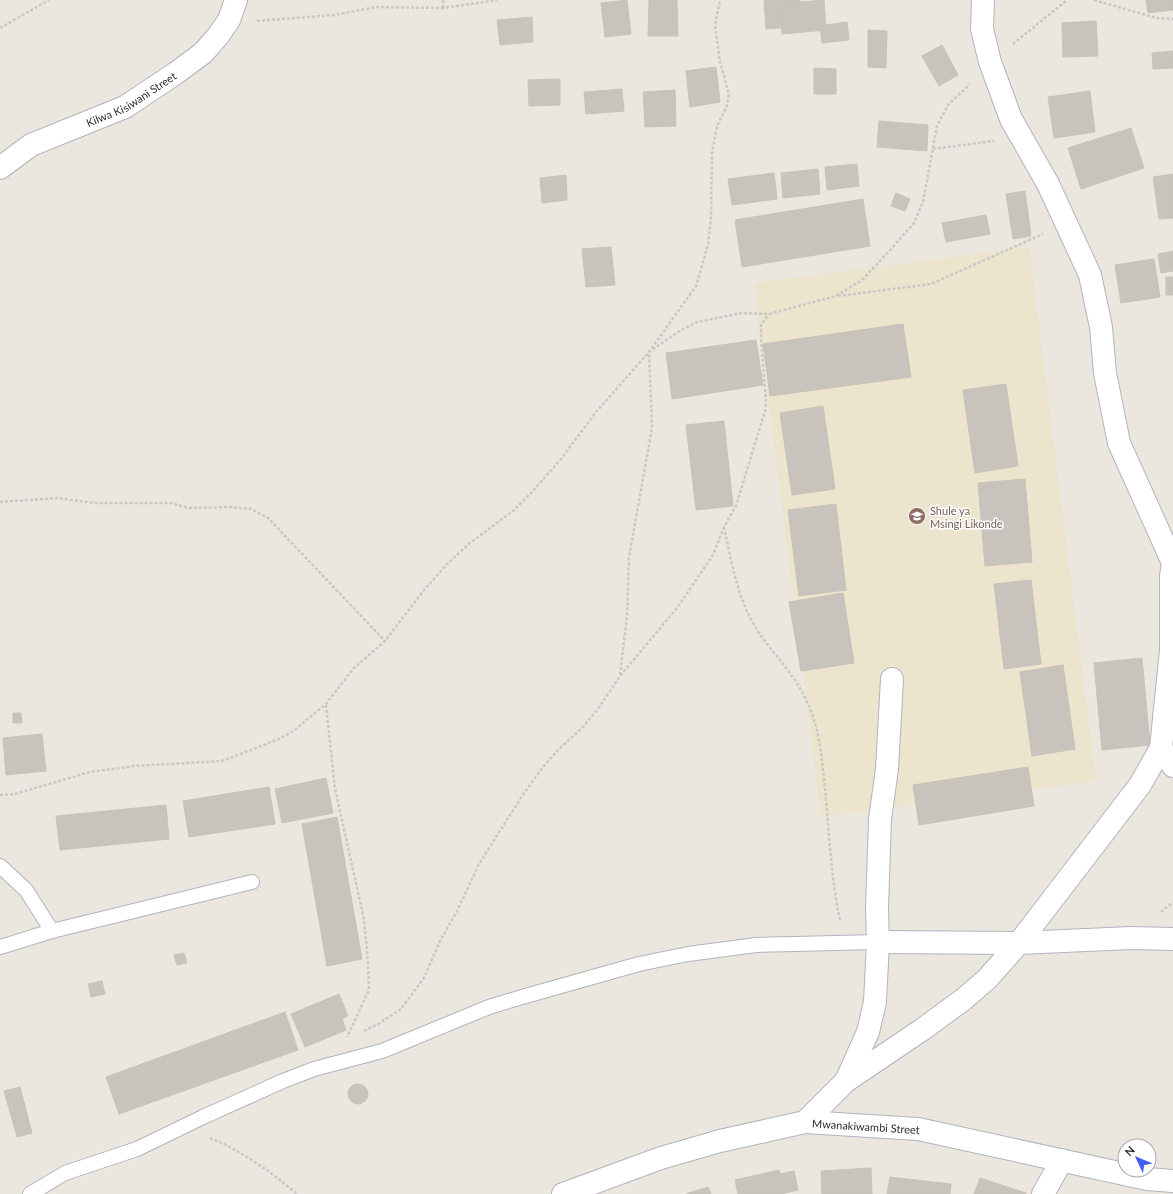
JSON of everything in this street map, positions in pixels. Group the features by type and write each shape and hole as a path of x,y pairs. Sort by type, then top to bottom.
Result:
{"street":[{"name":"Kilwa Kisiwani Street","path":"0,168 31,145 125,106 176,73 203,53 218,36 230,20 236,0"},
{"path":"805,1122 846,1082 964,999 986,980 1019,944 1140,785 1162,748 1171,650 1171,590 1173,563 1119,443 1105,374 1101,327 1090,275 1048,184 1011,118 990,62 982,29 983,0"},
{"path":"846,1082 868,1032 873,1014 878,942 877,908 880,819 887,769 892,679"},
{"path":"1162,748 1173,766"},
{"path":"878,942 1019,944 1131,938 1173,939"},
{"name":"Mwanakiwambi Street","path":"564,1194 661,1158 720,1141 805,1122 918,1129 1147,1179 1173,1181"},
{"path":"1043,1194 1062,1160"}],"lane":[{"path":"0,866 26,890 52,931"},
{"path":"0,947 52,931 252,882"},
{"path":"30,1194 65,1173 138,1149 235,1102 314,1069 382,1051 489,1007 639,964 688,954 756,945 878,942"}],"path":[{"path":"0,28 49,0"},
{"path":"443,0 443,8"},
{"path":"250,22 333,15 377,7 443,8 497,0"},
{"path":"0,795 15,794 90,772 134,766 222,761 279,739 292,732 326,704 353,670 385,641 424,590 448,563 532,493 562,460 596,412 649,352 696,286 708,245 711,218 712,153 717,126 728,106 729,94 720,62 715,25 720,0"},
{"path":"836,296 862,280 914,223 923,202 937,126 948,106 990,62 1067,0"},
{"path":"1094,0 1156,18 1173,19"},
{"path":"933,149 1022,137"},
{"path":"649,352 678,332 697,322 742,313 769,314 836,296 931,284 1066,225"},
{"path":"359,1034 380,1023 401,1009 424,978 440,943 458,911 479,864 500,829 542,768 582,728 598,709 620,676 677,608 713,555 724,527 736,506 765,411 761,325 769,314"},
{"path":"620,676 627,616 629,557 652,428 649,352"},
{"path":"0,502 58,498 94,503 171,503 189,508 230,507 251,509 268,518 385,641"},
{"path":"724,527 736,581 745,606 759,633 802,689 813,717 820,744 837,908 845,942"},
{"path":"314,1069 333,1053 347,1037 369,990 364,919 336,789 326,704"},
{"path":"183,1128 222,1143 278,1178 297,1194"}],"shaded area":[{"path":"1029,247 1096,781 821,817 754,283"}],"building":[{"path":"627,0 631,34 605,37 601,3"},
{"path":"649,0 677,0 678,36 648,36"},
{"path":"764,0 800,0 802,26 766,29"},
{"path":"824,0 826,30 782,34 780,4"},
{"path":"1146,0 1173,0 1173,10 1148,13"},
{"path":"532,17 533,42 500,45 497,20"},
{"path":"1096,21 1098,56 1063,57 1062,23"},
{"path":"847,22 849,40 822,43 820,26"},
{"path":"868,30 887,31 886,68 868,67"},
{"path":"942,45 958,75 939,86 922,56"},
{"path":"1173,51 1173,68 1153,69 1152,53"},
{"path":"716,67 720,102 690,107 686,71"},
{"path":"814,68 836,69 836,94 814,94"},
{"path":"560,79 560,105 529,106 528,80"},
{"path":"622,89 624,111 586,114 584,92"},
{"path":"675,90 676,126 645,127 643,92"},
{"path":"1090,91 1095,132 1054,138 1048,97"},
{"path":"879,121 928,125 927,151 877,147"},
{"path":"1131,128 1144,168 1081,189 1068,148"},
{"path":"857,164 859,186 827,190 825,167"},
{"path":"818,169 820,194 783,198 781,173"},
{"path":"774,173 777,199 732,205 728,179"},
{"path":"1173,174 1173,218 1159,219 1153,177"},
{"path":"566,175 567,200 542,203 540,178"},
{"path":"1025,191 1031,236 1013,239 1006,194"},
{"path":"896,193 910,199 905,211 891,206"},
{"path":"863,199 870,246 742,267 735,220"},
{"path":"986,215 990,234 946,242 942,223"},
{"path":"611,247 615,285 586,287 582,249"},
{"path":"1173,251 1173,271 1161,273 1158,254"},
{"path":"1154,259 1160,297 1121,303 1115,265"},
{"path":"1166,277 1173,277 1173,295 1166,295"},
{"path":"903,324 911,377 770,396 763,344"},
{"path":"756,340 763,385 672,399 666,353"},
{"path":"1006,384 1018,466 975,473 963,390"},
{"path":"823,406 835,489 792,495 780,413"},
{"path":"724,421 733,506 696,510 686,425"},
{"path":"1025,479 1032,562 985,566 978,483"},
{"path":"836,504 846,590 799,596 788,510"},
{"path":"1031,580 1041,664 1004,669 994,584"},
{"path":"843,593 854,663 801,671 789,602"},
{"path":"1142,658 1150,745 1102,750 1094,663"},
{"path":"1063,665 1075,749 1032,756 1020,672"},
{"path":"13,713 21,713 22,723 13,723"},
{"path":"42,734 46,771 6,775 3,738"},
{"path":"1028,767 1034,806 919,825 913,785"},
{"path":"326,778 333,813 282,823 275,789"},
{"path":"269,787 275,824 189,837 183,801"},
{"path":"166,805 169,839 60,850 56,816"},
{"path":"337,817 362,959 327,966 302,824"},
{"path":"184,953 187,963 177,965 174,955"},
{"path":"102,981 105,994 91,997 88,984"},
{"path":"339,994 348,1016 342,1019 346,1030 305,1047 291,1014"},
{"path":"285,1012 298,1050 119,1114 106,1077"},
{"path":"358,1084 365,1087 368,1094 365,1101 358,1104 351,1101 348,1094 351,1087"},
{"path":"20,1087 32,1133 17,1137 4,1091"},
{"path":"871,1168 872,1194 822,1194 821,1171"},
{"path":"779,1170 780,1174 794,1171 798,1190 785,1194 738,1194 735,1180"},
{"path":"890,1177 951,1184 950,1194 887,1194"},
{"path":"980,1178 1026,1193 1026,1194 974,1194"},
{"path":"708,1187 711,1194 686,1194"}],"place":[{"name":"Shule ya Msingi Likonde","path":"917,516"}]}
